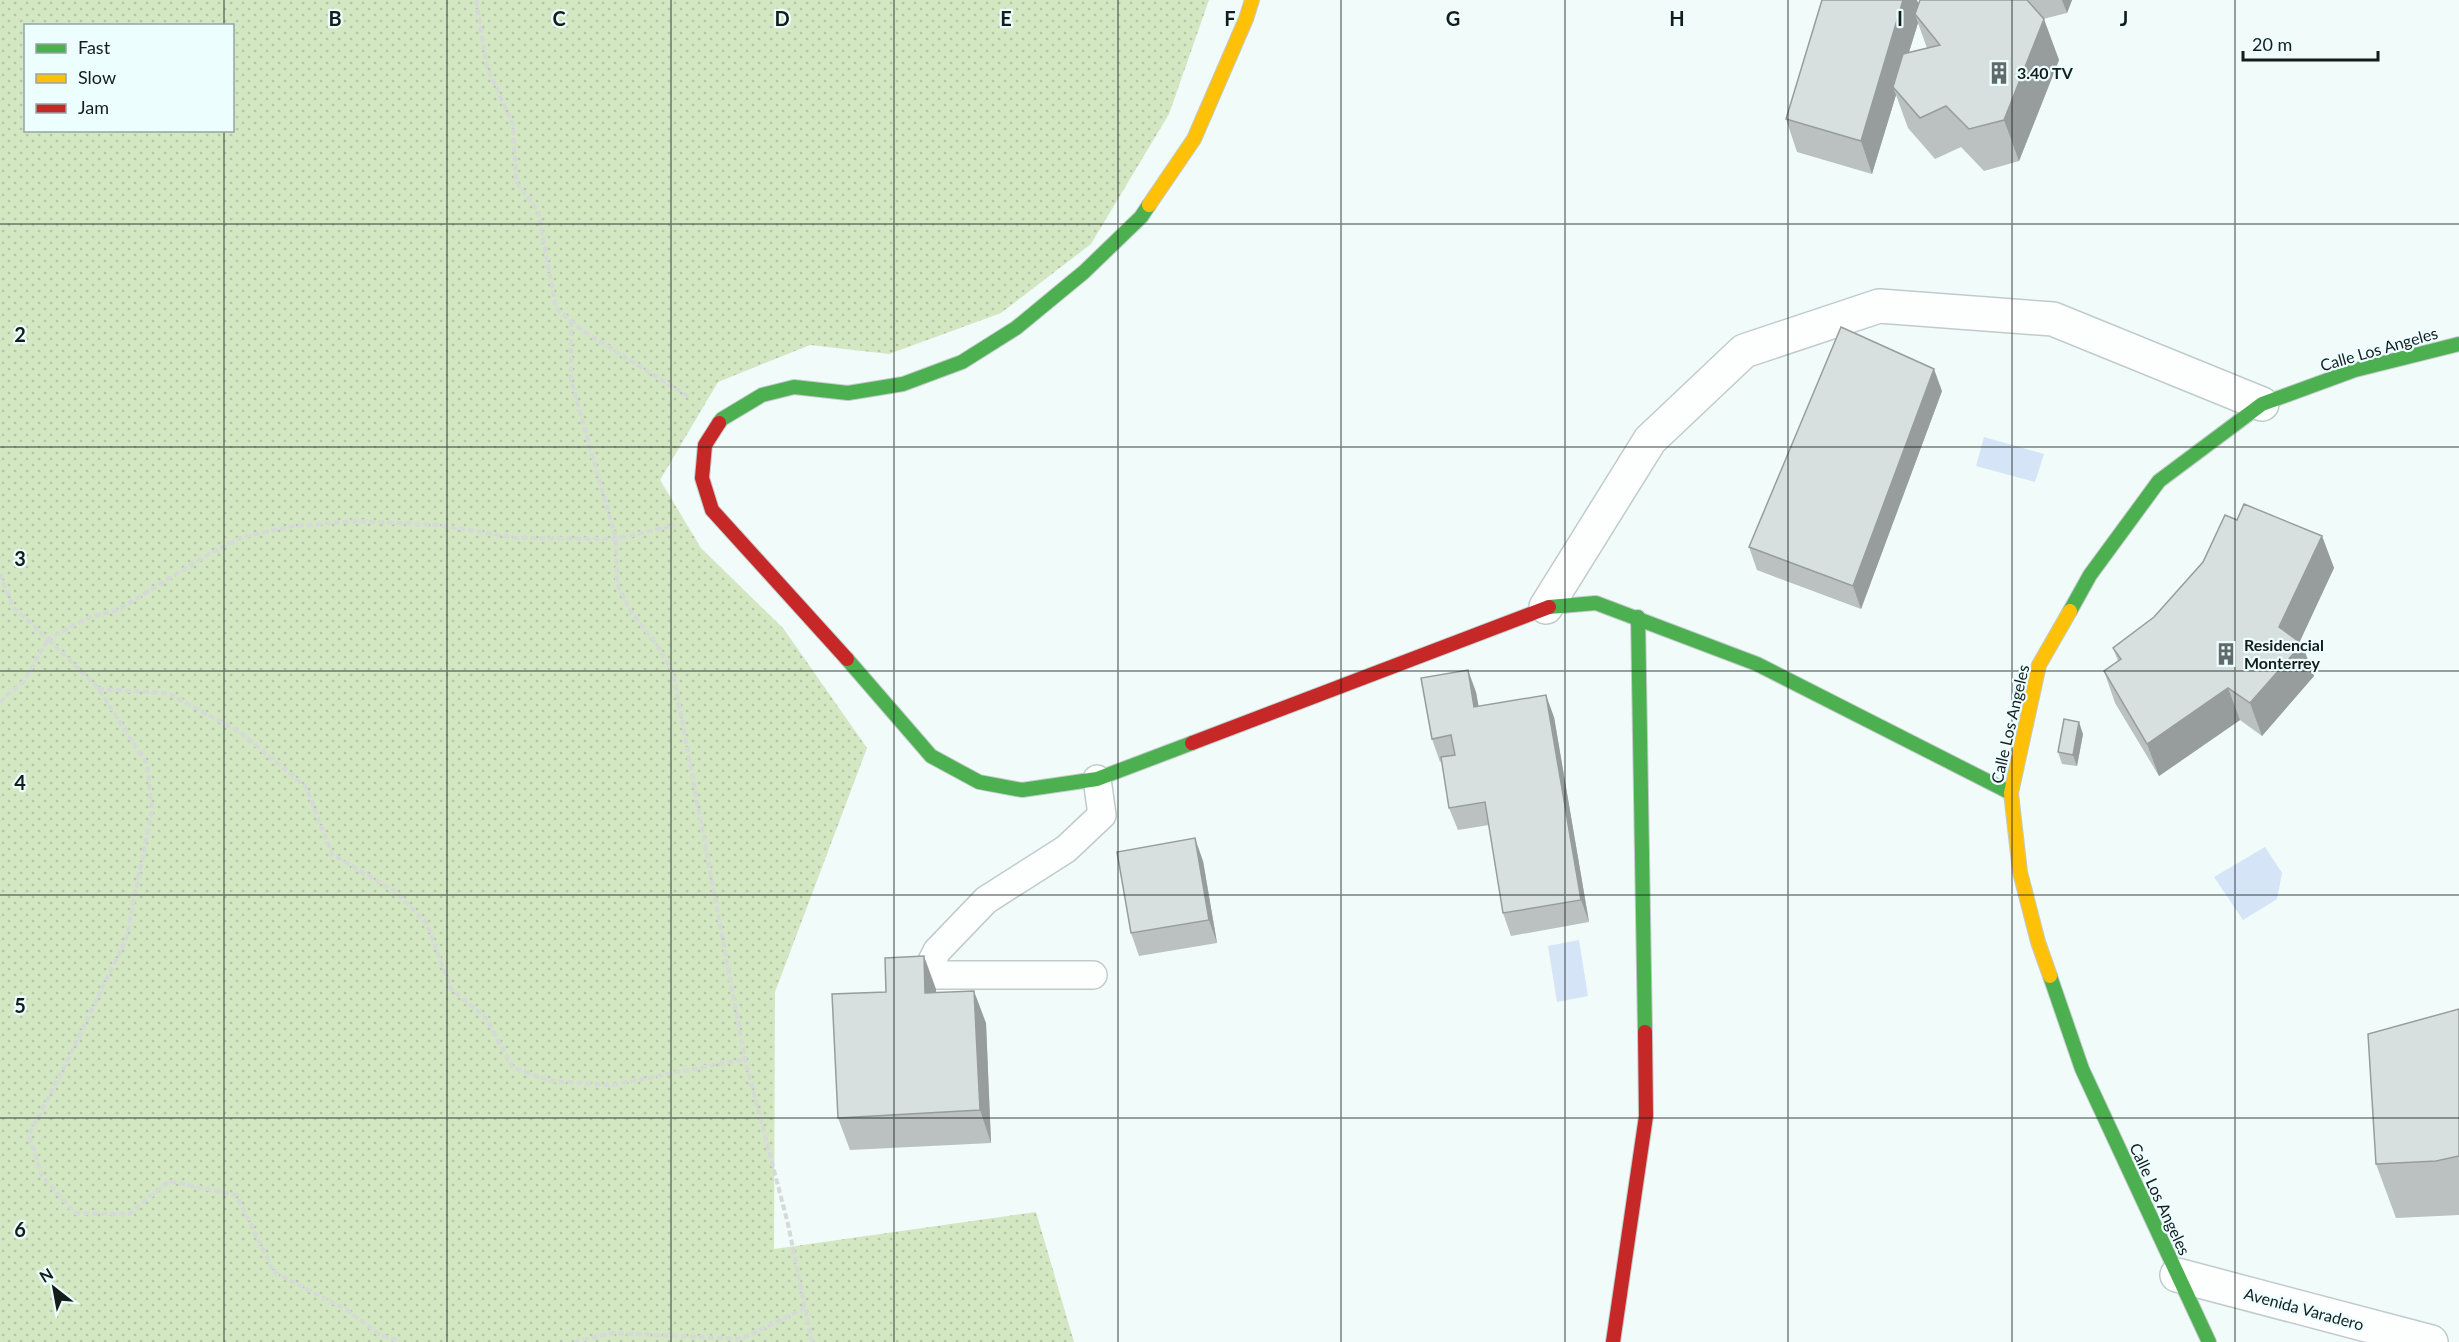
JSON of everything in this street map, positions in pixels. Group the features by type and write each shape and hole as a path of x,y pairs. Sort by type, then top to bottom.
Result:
{"street":[{"path":"1252,0 1194,139 1141,217 1084,273 1016,328 962,362 903,384 848,393 794,387 762,395 722,418 705,445 702,478 712,510 887,703 931,756 979,782 1022,790 1097,779 1546,607 1596,603 1758,664 2011,793"},
{"path":"1546,607 1650,440 1744,351 1879,306 2053,319 2262,404"},
{"name":"Calle Los Angeles","path":"2209,1342 2082,1069 2041,953 2019,872 2011,793 2039,665 2090,575 2160,481 2262,404 2355,370 2459,344"},
{"path":"1613,1342 1646,1116 1638,617"},
{"name":"Avenida Varadero","path":"2177,1275 2431,1342"}],"lane":[{"path":"1093,975 925,975 937,951 957,927 986,900 1066,849 1102,815 1097,779"}],"path":[{"path":"476,0 487,67 513,125 516,182 538,212 556,308 583,331 722,418"},
{"path":"571,321 571,380 616,538 617,584 631,612 657,645 673,672 745,1059 788,1224 812,1342"},
{"path":"0,702 24,681 48,639 90,617 118,610 209,554 242,537 294,526 366,522 438,525 518,538 616,538 668,528 712,510"},
{"path":"0,574 13,607 98,688 147,764 152,810 126,939 29,1135 42,1176 75,1213 129,1214 169,1181 236,1195 274,1272 347,1310 381,1335 400,1342"},
{"path":"98,688 168,693 240,732 306,787 332,854 396,892 427,924 451,988 486,1018 513,1068 552,1081 612,1085 745,1059"},
{"path":"574,1342 612,1334 741,1339 805,1308"}],"green space":[{"path":"0,0 1209,0 1169,114 1091,244 1001,313 889,354 810,345 718,382 660,480 701,548 783,628 867,748 775,992 774,1249 1036,1212 1074,1342 0,1342"}],"water":[{"path":"1984,437 2044,454 2035,482 1976,466"},
{"path":"2265,847 2282,873 2277,899 2243,920 2214,877"},
{"path":"1579,940 1588,996 1557,1002 1548,946"}],"building":[{"path":"1822,0 1903,0 1861,141 1786,119"},
{"path":"1920,0 2027,0 2044,19 2004,120 1969,129 1946,106 1920,118 1893,87 1903,54 1940,45 1915,14"},
{"path":"1841,327 1934,369 1853,586 1749,547"},
{"name":"Residencial Monterrey","path":"2244,504 2322,536 2279,627 2302,644 2250,703 2228,688 2147,744 2104,671 2121,659 2113,648 2154,617 2203,562 2225,515 2237,520"},
{"path":"1468,670 1474,707 1546,695 1581,900 1503,913 1485,802 1449,808 1441,757 1455,755 1451,735 1432,739 1421,678"},
{"path":"2064,719 2079,722 2073,755 2058,752"},
{"path":"1195,838 1209,920 1131,933 1117,852"},
{"path":"924,956 925,993 974,991 980,1110 838,1118 832,994 886,992 885,958"},
{"path":"2459,1009 2459,1156 2436,1161 2376,1164 2368,1034"}],"traffic: fast":[{"path":"719,423 762,395 794,387 848,393 903,384 962,362 1016,328 1084,272 1141,217 1149,205"},
{"path":"2070,611 2090,575 2159,481 2262,404 2355,370 2459,344"},
{"path":"1549,607 1596,603 1757,664 2011,793"},
{"path":"1638,617 1645,1032"},
{"path":"847,659 931,756 979,782 1022,790 1097,779 1192,743"},
{"path":"2050,976 2082,1069 2209,1342"}],"traffic: slow":[{"path":"1149,205 1194,139 1252,0"},
{"path":"2050,976 2038,942 2020,872 2011,793 2039,665 2070,611"}],"traffic: jam":[{"path":"719,423 705,445 702,478 712,510 847,659"},
{"path":"1192,743 1549,607"},
{"path":"1613,1342 1646,1116 1645,1032"}],"place":[{"name":"3.40 TV","path":"1999,73"},
{"name":"Residencial Monterrey","path":"2226,654"}]}
